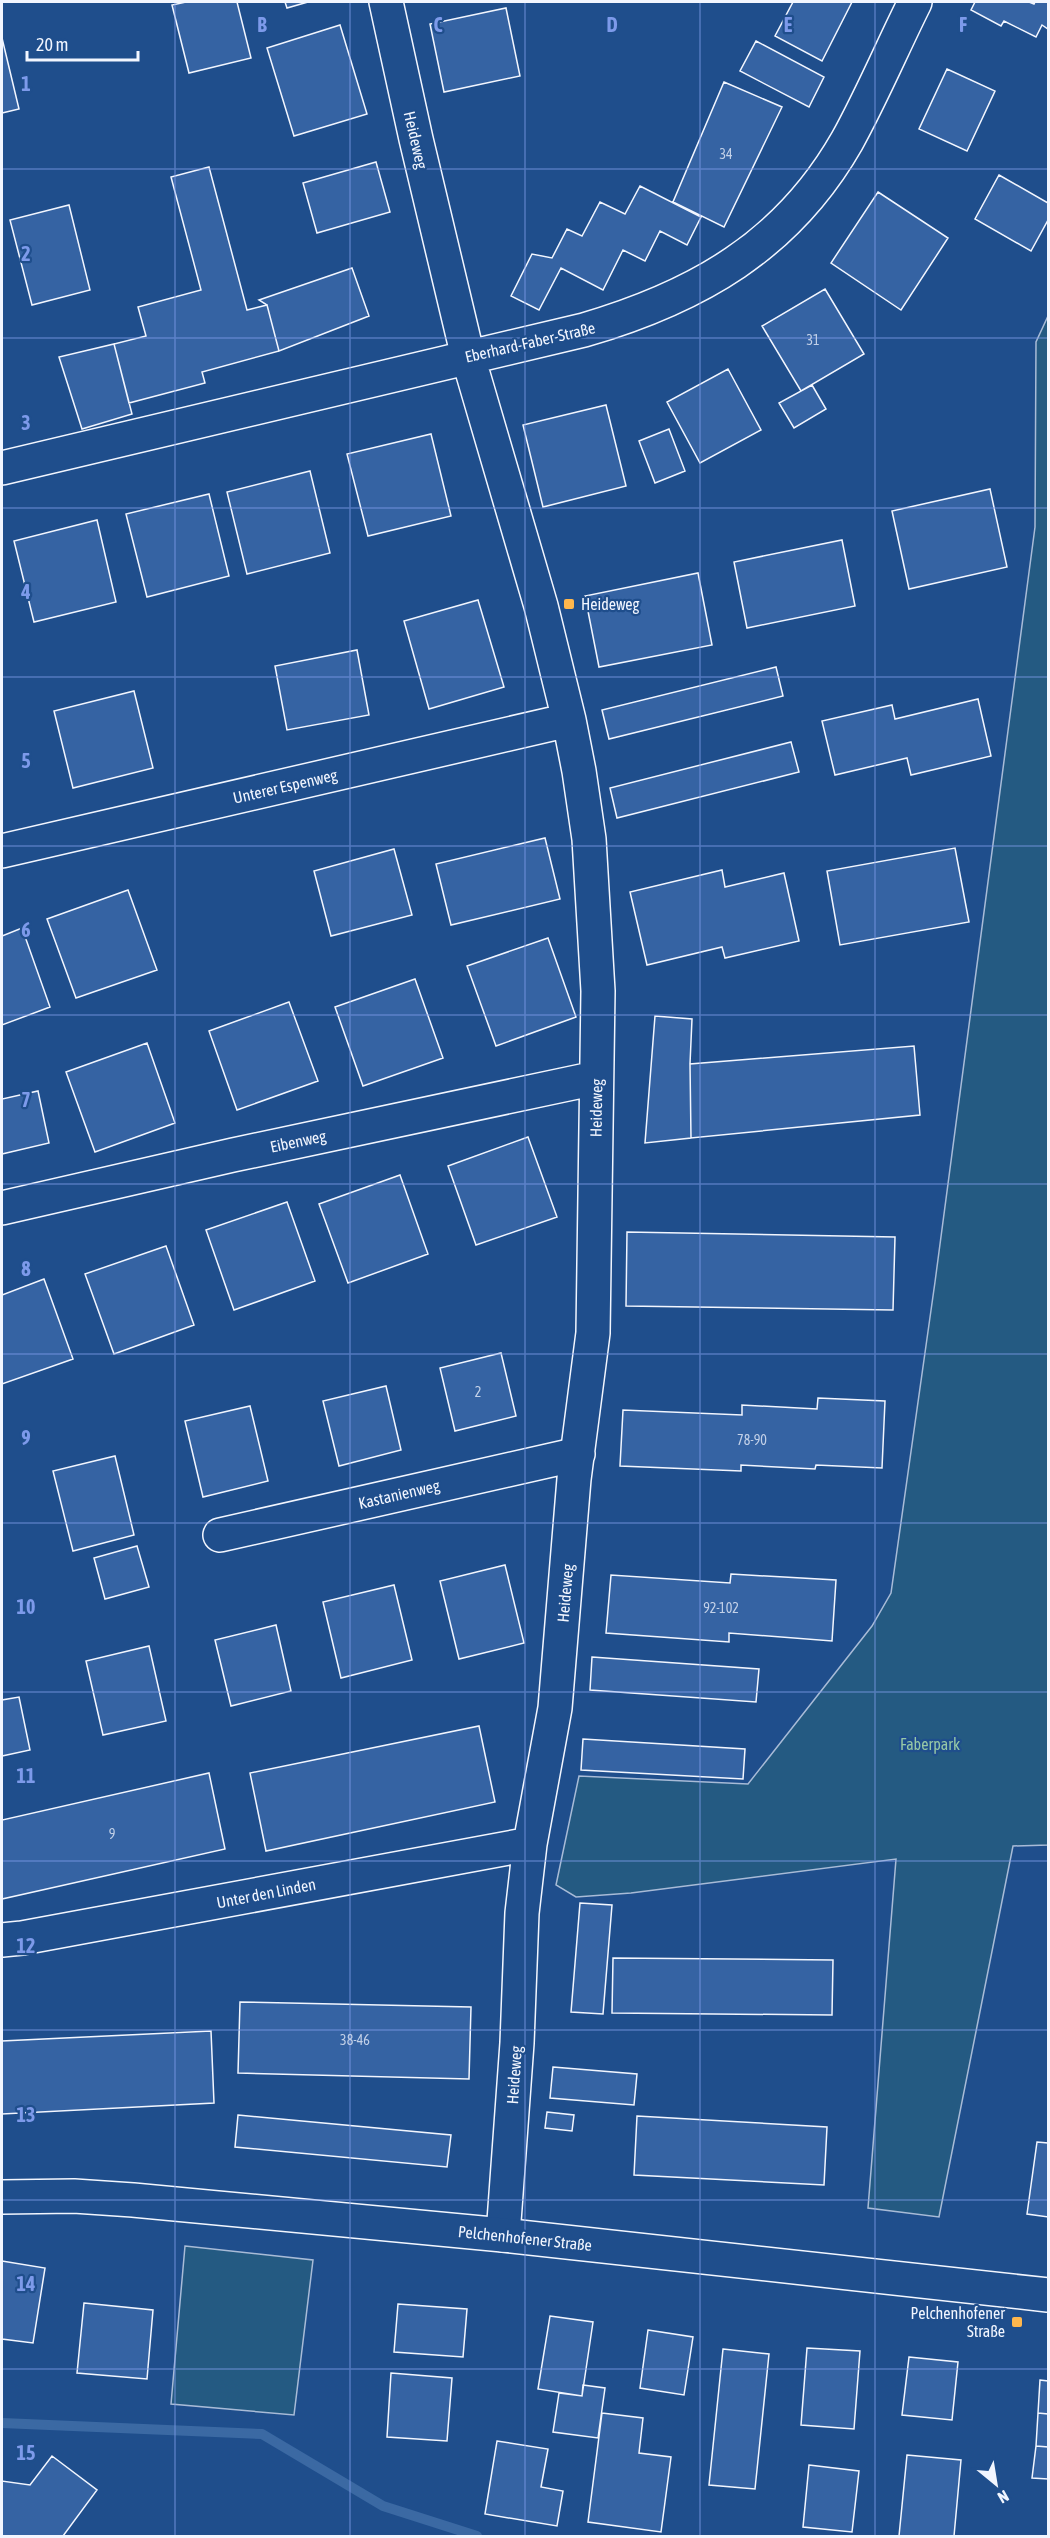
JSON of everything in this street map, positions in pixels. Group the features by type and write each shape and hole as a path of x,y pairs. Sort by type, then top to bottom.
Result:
{"street":[{"name":"Heideweg","path":"386,2 468,357 541,606 569,720 589,839 598,991 593,1333 578,1454 555,1708 530,1844 522,1913 517,2043 503,2235"},
{"name":"Eberhard-Faber-Straße","path":"4,458 468,357 628,317 699,286 756,250 788,221 809,196 847,141 915,2"},
{"name":"Unterer Espenweg","path":"2,851 569,720"},
{"name":"Eibenweg","path":"2,1208 233,1155 596,1078"},
{"name":"Kastanienweg","path":"220,1535 578,1454"},
{"name":"Unter den Linden","path":"2,1940 530,1844"},
{"name":"Pelchenhofener Straße","path":"2,2197 74,2196 133,2200 503,2235 1048,2295"}],"green space":[{"name":"Faberpark","path":"1048,316 1048,1845 1013,1846 939,2217 868,2208 896,1859 631,1893 576,1897 556,1885 579,1776 748,1784 872,1626 891,1593 935,1282 1035,527 1036,342"},
{"path":"185,2246 313,2260 294,2415 171,2404"}],"building":[{"path":"186,2 237,2 251,58 189,73 172,5"},
{"path":"285,2 308,2 287,8"},
{"path":"793,2 852,2 822,61 775,36"},
{"path":"975,2 1029,2 1034,4 1035,2 1048,2 1048,29 1042,25 1036,37 1004,21 1001,26 971,10"},
{"path":"506,8 520,76 444,92 430,24"},
{"path":"340,25 367,114 294,136 267,48"},
{"path":"2,38 19,109 2,113"},
{"path":"756,41 824,77 809,107 740,71"},
{"path":"947,69 995,91 967,151 919,129"},
{"path":"724,82 782,107 724,227 673,202"},
{"path":"376,162 390,212 317,233 303,183"},
{"path":"209,167 247,310 267,305 279,351 202,372 205,383 129,403 114,344 146,336 138,307 201,290 171,177"},
{"path":"999,175 1048,203 1048,220 1031,251 975,219"},
{"path":"640,186 701,217 687,245 660,231 645,261 623,250 603,290 561,268 539,310 511,296 532,254 552,258 567,229 582,236 600,202 625,214"},
{"path":"878,192 948,238 901,310 831,263"},
{"path":"69,205 90,290 32,305 10,220"},
{"path":"352,268 369,316 279,351 267,305 259,300"},
{"path":"825,289 864,354 801,391 762,326"},
{"path":"114,344 132,414 82,429 59,357"},
{"path":"728,369 761,430 700,463 667,402"},
{"path":"812,385 826,409 794,428 779,403"},
{"path":"606,405 626,486 543,507 523,425"},
{"path":"669,429 685,471 655,483 639,441"},
{"path":"431,434 451,516 368,536 347,454"},
{"path":"310,471 330,553 247,574 227,492"},
{"path":"990,489 1007,567 909,589 892,511"},
{"path":"209,494 229,576 147,597 126,514"},
{"path":"97,520 116,602 34,622 14,541"},
{"path":"842,540 855,606 747,628 734,562"},
{"path":"698,573 712,645 599,667 585,596"},
{"path":"478,600 504,687 429,709 404,621"},
{"path":"357,650 369,715 287,730 275,666"},
{"path":"776,667 783,696 609,739 602,710"},
{"path":"134,691 153,768 73,788 54,711"},
{"path":"978,699 991,756 911,775 907,758 835,775 822,721 892,705 895,719"},
{"path":"791,742 799,772 617,818 610,788"},
{"path":"545,838 560,899 451,925 436,864"},
{"path":"955,848 969,922 840,945 827,871"},
{"path":"394,849 412,915 331,936 314,871"},
{"path":"722,870 725,887 784,873 799,941 725,958 722,947 647,965 630,892"},
{"path":"128,890 157,970 76,998 47,919"},
{"path":"22,928 50,1007 2,1025 2,936"},
{"path":"548,938 576,1017 496,1046 467,966"},
{"path":"415,979 443,1058 363,1086 335,1007"},
{"path":"289,1002 318,1081 237,1110 209,1031"},
{"path":"655,1016 692,1019 691,1138 645,1143"},
{"path":"147,1043 175,1123 95,1152 66,1072"},
{"path":"914,1046 920,1115 691,1138 690,1064"},
{"path":"38,1091 49,1143 2,1154 2,1099"},
{"path":"528,1137 557,1217 476,1245 448,1166"},
{"path":"400,1175 428,1254 348,1283 319,1204"},
{"path":"287,1202 315,1281 234,1310 206,1230"},
{"path":"627,1232 895,1237 893,1310 626,1306"},
{"path":"166,1246 194,1325 114,1354 85,1274"},
{"path":"44,1279 73,1359 2,1384 2,1295"},
{"path":"501,1353 516,1416 455,1431 440,1368"},
{"path":"386,1386 401,1450 339,1466 323,1401"},
{"path":"818,1398 885,1401 882,1468 816,1465 815,1469 741,1465 741,1471 620,1466 623,1410 742,1415 742,1405 817,1409"},
{"path":"250,1406 268,1481 203,1497 185,1421"},
{"path":"115,1456 134,1535 73,1551 53,1471"},
{"path":"137,1546 149,1587 105,1599 94,1558"},
{"path":"505,1565 524,1643 459,1659 440,1581"},
{"path":"731,1574 836,1580 832,1641 729,1633 729,1642 606,1633 611,1575 730,1583"},
{"path":"394,1585 412,1660 341,1678 323,1602"},
{"path":"276,1625 291,1691 231,1706 215,1640"},
{"path":"149,1646 166,1721 103,1735 86,1661"},
{"path":"592,1657 759,1669 756,1702 590,1690"},
{"path":"19,1697 30,1750 2,1756 2,1700"},
{"path":"479,1726 495,1802 266,1851 250,1773"},
{"path":"583,1739 745,1749 743,1779 581,1770"},
{"path":"209,1773 225,1849 2,1899 2,1820"},
{"path":"580,1903 612,1905 603,2014 571,2012"},
{"path":"613,1958 833,1960 832,2015 612,2013"},
{"path":"240,2002 471,2007 469,2079 238,2073"},
{"path":"211,2031 214,2103 2,2114 2,2041"},
{"path":"553,2067 637,2074 634,2105 550,2098"},
{"path":"547,2112 574,2115 572,2131 545,2128"},
{"path":"238,2115 451,2135 447,2167 235,2147"},
{"path":"637,2116 827,2127 824,2185 634,2175"},
{"path":"1037,2142 1048,2143 1048,2217 1027,2214"},
{"path":"2,2261 45,2268 33,2343 2,2339"},
{"path":"84,2303 153,2310 147,2379 77,2373"},
{"path":"398,2304 467,2309 463,2357 394,2352"},
{"path":"550,2316 593,2322 582,2396 538,2389"},
{"path":"648,2330 693,2337 684,2395 640,2388"},
{"path":"807,2348 860,2351 854,2429 801,2425"},
{"path":"723,2349 769,2354 755,2489 709,2485"},
{"path":"909,2357 958,2362 952,2420 902,2415"},
{"path":"391,2373 452,2378 447,2441 387,2437"},
{"path":"1040,2380 1048,2381 1048,2414 1038,2413"},
{"path":"583,2385 605,2388 598,2438 553,2432 559,2393 582,2396"},
{"path":"602,2413 643,2418 639,2453 671,2457 661,2532 588,2522"},
{"path":"1038,2413 1048,2414 1048,2447 1036,2446"},
{"path":"497,2441 548,2449 541,2487 563,2491 557,2526 485,2514"},
{"path":"1036,2446 1048,2447 1048,2479 1032,2478"},
{"path":"907,2455 961,2460 954,2536 899,2536"},
{"path":"52,2456 97,2490 63,2536 2,2536 2,2481 30,2485"},
{"path":"809,2465 859,2471 852,2532 803,2527"}],"waterway":[{"path":"2,2423 262,2434 383,2506 477,2536"}],"place":[{"name":"Heideweg","path":"569,604"},
{"name":"Pelchenhofener Straße","path":"1017,2322"}]}
